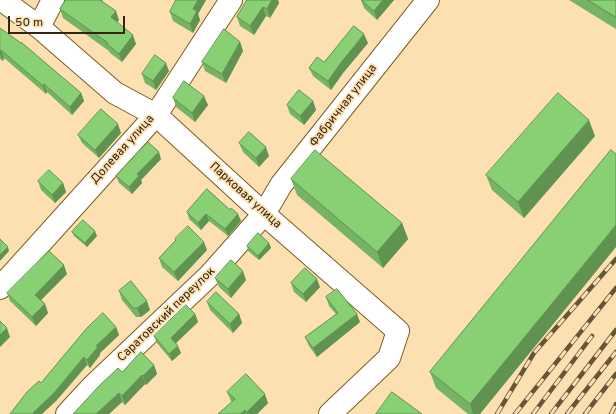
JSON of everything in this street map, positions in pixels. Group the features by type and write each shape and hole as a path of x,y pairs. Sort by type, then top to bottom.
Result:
{"street":[{"name":"Парковая улица","path":"2,0 40,28 115,94 156,115 264,214 398,331 389,358 330,414"},
{"path":"40,28 53,0"},
{"name":"Долевая улица","path":"0,288 156,115 231,0"},
{"name":"Фабричная улица","path":"264,214 281,185 428,0"},
{"name":"Саратовский переулок","path":"67,414 93,386 210,275 264,214"}],"building":[{"path":"66,0 100,0 116,11 111,17 133,35 119,54 107,44 108,43 60,9"},
{"path":"176,0 198,0 193,9 197,11 190,24 170,12"},
{"path":"247,0 272,0 267,9 263,7 250,26 237,17"},
{"path":"362,0 383,0 374,11"},
{"path":"588,0 616,0 616,17"},
{"path":"354,26 364,34 328,81 309,68 317,57 324,62"},
{"path":"0,28 21,42 81,93 70,107 1,50 0,52"},
{"path":"224,29 240,42 222,74 202,62"},
{"path":"155,55 166,63 153,81 142,74"},
{"path":"184,81 204,96 192,113 173,98"},
{"path":"299,90 313,101 300,116 287,105"},
{"path":"558,93 589,120 518,202 486,175"},
{"path":"101,109 118,124 95,150 78,135"},
{"path":"249,132 266,147 256,158 239,143"},
{"path":"148,142 159,152 137,174 139,176 129,187 116,176"},
{"path":"315,150 402,223 377,252 291,179"},
{"path":"611,150 616,154 616,225 470,404 430,372"},
{"path":"49,170 63,183 52,195 38,181"},
{"path":"207,189 230,210 231,208 238,214 225,229 206,214 198,223 187,212"},
{"path":"83,220 95,231 85,243 72,232"},
{"path":"188,226 204,242 174,272 159,258"},
{"path":"258,233 269,243 258,256 247,246"},
{"path":"0,239 8,247 0,255"},
{"path":"49,251 64,265 35,295 45,304 32,317 7,293"},
{"path":"231,260 243,271 228,289 215,278"},
{"path":"305,268 317,279 303,294 291,283"},
{"path":"131,281 147,301 137,308 133,308 119,291"},
{"path":"337,289 357,314 313,348 305,337 338,313 326,297"},
{"path":"216,292 239,314 230,324 207,302"},
{"path":"186,305 195,314 171,338 178,346 169,354 154,336"},
{"path":"103,313 116,327 96,346 98,347 87,360 84,357 54,393 33,413 34,414 10,414 27,392 39,381 41,383 86,329"},
{"path":"0,321 7,328 0,335"},
{"path":"141,352 154,365 122,396 119,393 96,414 73,414 118,368 122,372"},
{"path":"246,374 265,394 247,412 245,410 240,414 218,414 235,399 227,392"},
{"path":"392,392 422,414 376,414"}],"railway":[{"path":"497,414 534,353 616,259"},
{"path":"515,414 616,288"},
{"path":"551,414 616,330"},
{"path":"533,414 592,336"},
{"path":"567,414 616,352"},
{"path":"585,414 616,374"},
{"path":"611,414 616,404"}]}
